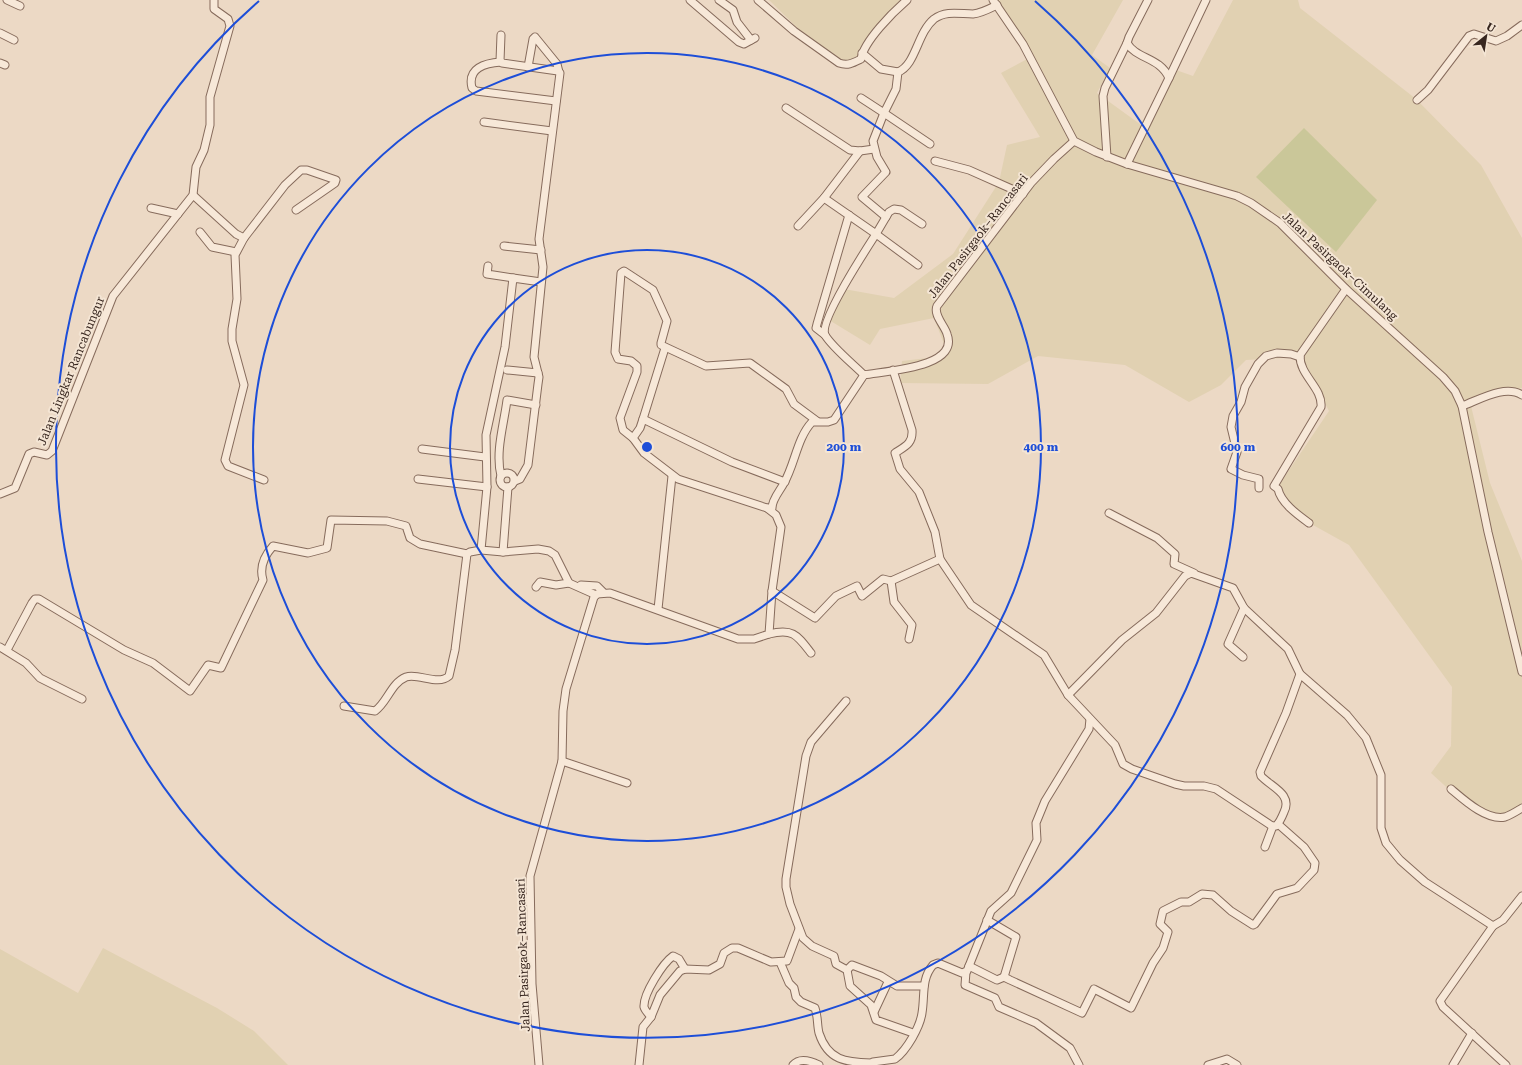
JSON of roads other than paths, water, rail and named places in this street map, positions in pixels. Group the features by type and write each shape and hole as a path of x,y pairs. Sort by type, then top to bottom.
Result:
{"street":[{"path":"7,0 20,6"},
{"path":"214,0 214,9 228,19 230,26 210,97 212,109 209,131 196,167 193,195 236,234 244,238"},
{"path":"690,0 739,42 744,44 753,39 737,22 733,10 719,0"},
{"path":"758,0 794,32 839,63 853,64 861,59 862,53 881,26 907,0"},
{"path":"1107,157 1103,96 1105,88 1148,0"},
{"path":"1127,164 1170,78 1206,0"},
{"path":"862,53 886,72 898,72 910,62 917,43 934,19 945,14 984,12 995,3 1023,44 1074,141"},
{"path":"1417,100 1428,90 1469,36 1474,34 1496,41 1522,25"},
{"path":"0,33 14,40"},
{"path":"501,35 501,62"},
{"path":"503,552 508,487 512,485 514,481 520,479 528,465 536,405 538,373 534,350 543,267 540,239 559,72 557,64 535,37 533,39 528,67"},
{"path":"1127,43 1132,49 1164,68 1170,78"},
{"path":"556,101 476,91 472,88 472,79 477,67 483,64 501,62 503,64 559,72"},
{"path":"886,217 862,197 886,171 878,160 874,149 873,136 896,89 898,72"},
{"path":"861,98 930,144"},
{"path":"786,108 846,148 860,151 874,149"},
{"path":"484,122 552,131"},
{"name":"Jalan Pasirgaok–Cimulang","path":"1074,141 1107,157 1237,196 1251,203 1280,223 1346,289 1443,377 1455,391 1462,406 1488,532 1522,672"},
{"name":"Jalan Pasirgaok–Rancasari","path":"864,375 906,369 937,359 946,351 949,339 936,312 937,306 1023,194 1048,165 1074,141"},
{"path":"798,226 824,198 860,151"},
{"path":"935,161 970,170 1023,194"},
{"path":"264,480 228,466 225,460 244,385 232,341 237,299 236,252 244,238 285,185 301,170 307,170 336,180 296,210"},
{"name":"Jalan Lingkar Rancabungur","path":"0,494 16,488 29,454 34,452 47,455 52,451 113,296 193,195"},
{"path":"824,198 918,265"},
{"path":"151,208 178,214"},
{"path":"826,335 825,325 837,299 891,211 898,209 922,224"},
{"path":"767,508 772,508 773,501 785,482 804,434 811,422 828,422 834,420 864,375 826,335 816,328 849,215"},
{"path":"200,232 212,247 229,252 236,252"},
{"path":"504,246 541,250"},
{"path":"488,266 487,274 541,282"},
{"path":"769,634 772,591 781,527 776,515 767,508 692,485 672,476 644,452 633,438 623,430 620,418 637,372 637,366 631,361 618,359 615,352 622,271 626,272 653,290 667,320 660,344 665,348 706,366 750,363 786,389 794,404 817,421"},
{"path":"481,550 487,487 485,457 486,435 505,347 514,278"},
{"path":"1309,523 1291,509 1278,489 1274,486 1321,407 1320,398 1303,369 1300,357 1346,289"},
{"path":"633,438 640,428 665,348"},
{"path":"1259,488 1259,479 1244,475 1231,468 1237,452 1231,427 1233,416 1241,402 1245,388 1258,364 1266,356 1285,353 1300,357"},
{"path":"507,370 538,373"},
{"path":"893,370 912,430 912,439 908,445 895,453 900,469 919,492 935,532 940,559 971,606 1041,653 1056,673 1068,695 1115,745 1122,762 1127,766 1175,784 1184,786 1204,786 1216,789 1276,825 1310,854 1315,863 1314,870 1297,888 1277,894 1253,925 1231,911 1213,895 1202,894 1189,902 1181,902 1163,911 1160,924 1168,932 1163,948 1153,963 1131,1008 1094,989 1082,1013 1004,977 997,980 967,969"},
{"path":"1462,406 1507,390 1516,391 1522,395"},
{"path":"508,487 502,484 500,480 501,476 499,466 499,453 507,400 536,405"},
{"path":"643,419 732,462 785,482"},
{"path":"422,449 485,457"},
{"path":"501,476 505,473 509,473 514,476 514,481"},
{"path":"658,609 672,476"},
{"path":"418,479 487,487"},
{"path":"1109,513 1157,538 1175,554 1174,564 1232,587 1244,608 1288,649 1300,674 1347,716 1366,738 1381,775 1381,828 1386,843 1400,860 1425,882 1493,926"},
{"path":"82,699 40,678 26,662 3,649 32,603 39,598 124,650 153,663 190,691 208,665 221,668 263,580 261,573 265,555 273,546 308,553 327,548 330,520 388,521 406,526 410,538 420,544 467,554 481,550 503,552 538,549 549,551 555,555 572,584"},
{"path":"344,706 375,712 397,684 404,678 414,677 444,679 449,676 455,650 467,554"},
{"path":"772,591 815,618 836,596 857,586 862,596 884,579 891,581 940,559"},
{"path":"1068,695 1122,640 1152,617 1186,576 1191,573 1198,574"},
{"path":"891,581 894,602 912,625 909,639"},
{"path":"536,587 540,582 556,585 572,584 599,594 624,597 738,639 754,639 769,634 786,631 796,635 811,653"},
{"name":"Jalan Pasirgaok–Rancasari","path":"539,1065 532,984 530,876 562,761 563,711 566,689 599,594"},
{"path":"1243,657 1228,644 1244,608"},
{"path":"1265,847 1286,808 1286,799 1264,779 1260,772 1286,713 1300,674"},
{"path":"846,701 811,742 805,762 786,879 790,904 799,930 806,941 834,956 836,964 847,970"},
{"path":"1079,1065 1070,1048 1036,1023 999,1008 995,998 964,985 967,969 992,909 1004,901 1010,893 1027,862 1037,840 1036,823 1045,801 1089,729 1090,719"},
{"path":"562,761 627,783"},
{"path":"1451,789 1473,808 1494,817 1506,817 1522,808"},
{"path":"1506,1065 1443,1007 1440,1002 1493,926 1503,920 1521,900"},
{"path":"987,920 1016,937 1004,977"},
{"path":"639,1065 642,1029 651,1017 660,994 674,975 685,969 710,970 720,964 724,953 732,948 738,948 771,962 787,961 799,930"},
{"path":"651,1017 645,1010 644,1004 649,989 662,968 673,956 679,959 685,969"},
{"path":"780,962 789,983 794,988 796,997 800,1002 815,1008 822,1040 834,1060 870,1064 896,1059 901,1053 913,1033 922,1013 925,976 935,963 962,973 967,969"},
{"path":"847,970 852,965 881,976 888,982 897,986 924,986"},
{"path":"847,970 850,986 871,1004 875,1019 879,1022 913,1033"},
{"path":"874,1012 888,982"},
{"path":"1453,1065 1472,1033"},
{"path":"1208,1065 1227,1059 1237,1065"},
{"path":"793,1065 799,1061 805,1060 819,1065"}]}
